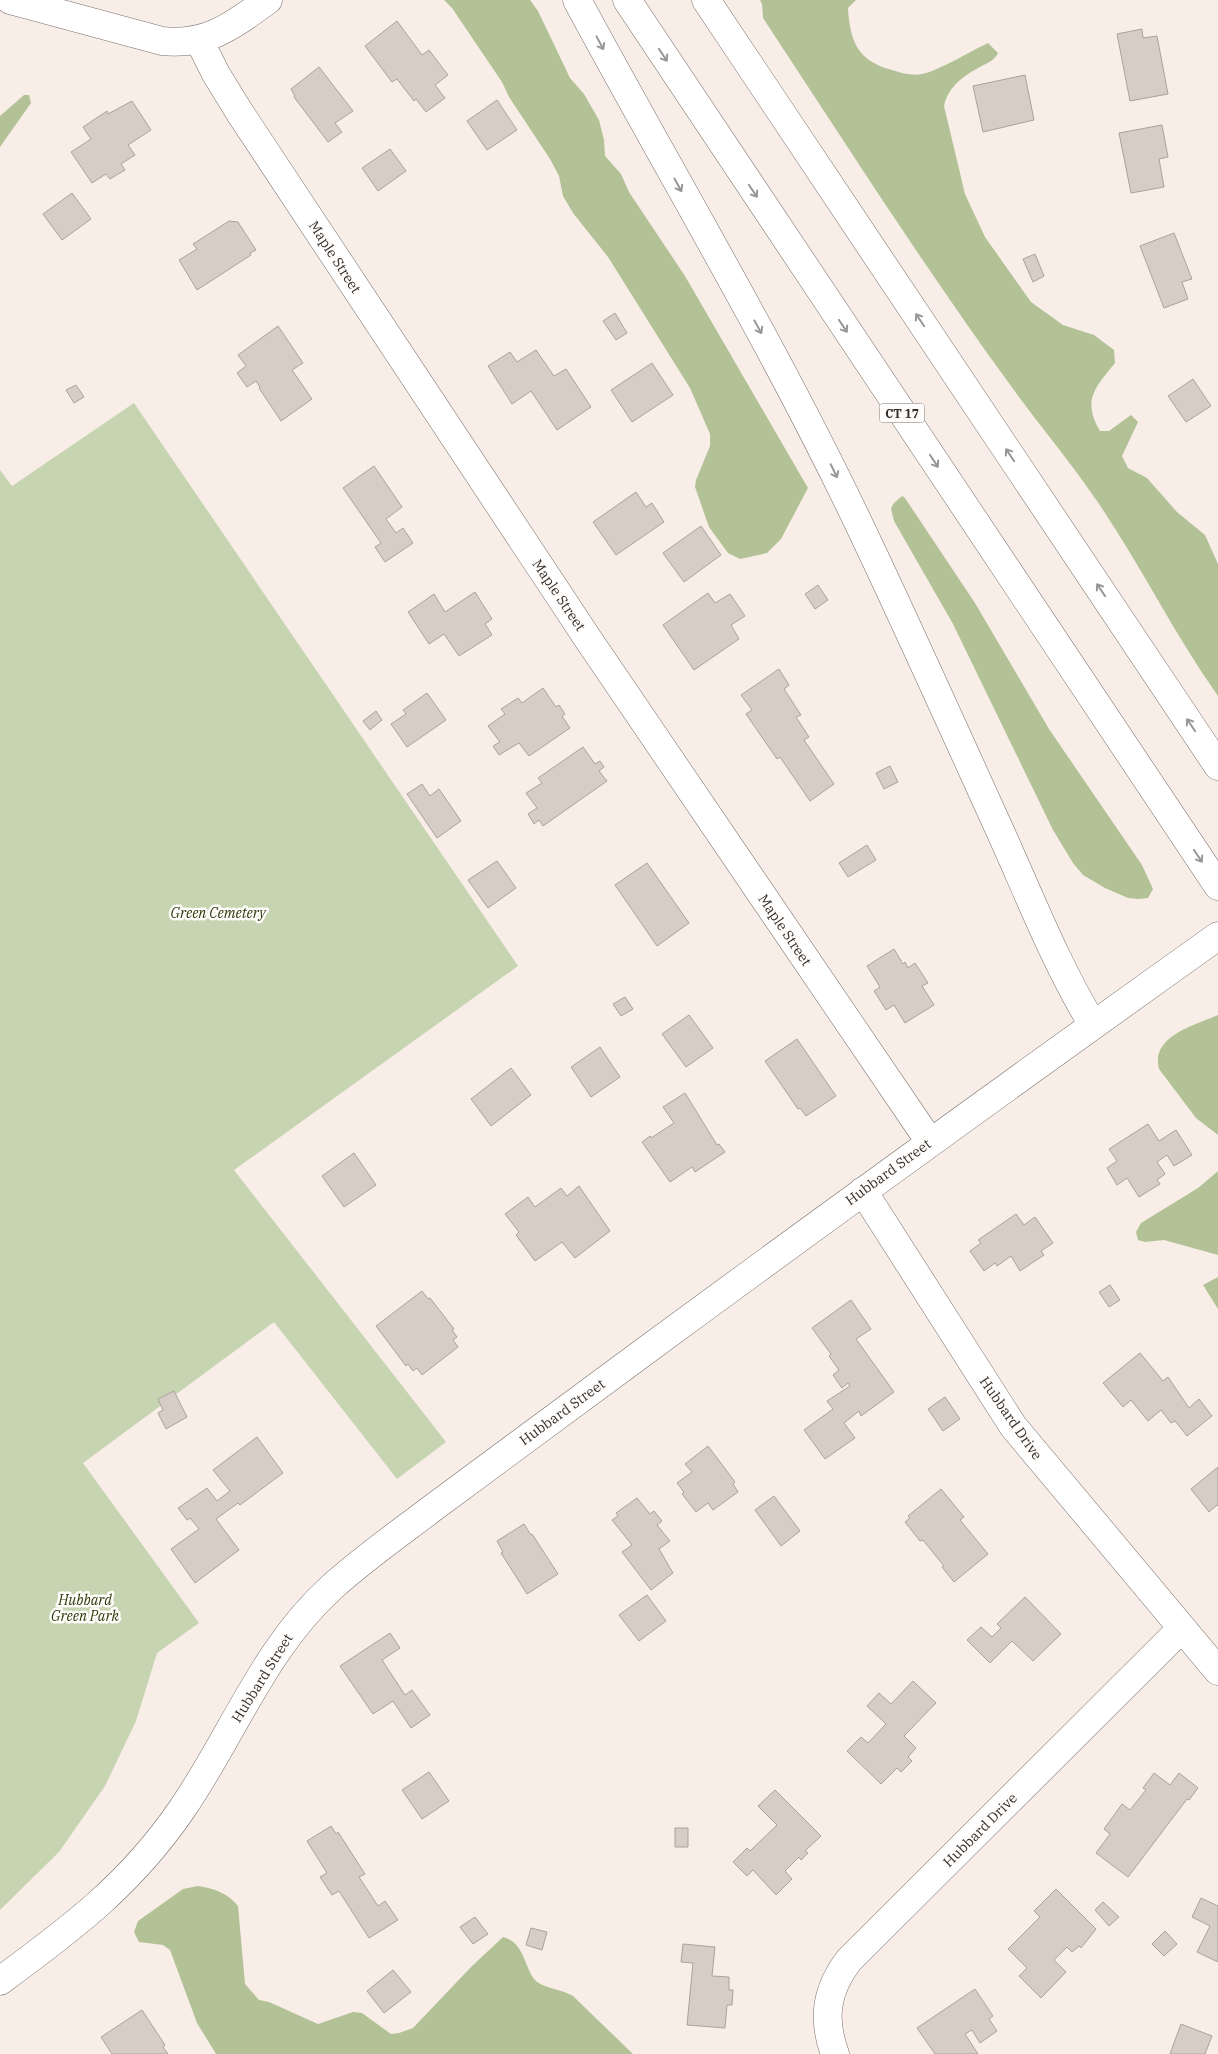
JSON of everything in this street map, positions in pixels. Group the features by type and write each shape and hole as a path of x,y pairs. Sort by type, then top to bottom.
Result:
{"main road":[{"path":"10,0 162,41 179,43 199,40 228,28 268,0"},
{"path":"577,0 708,240 751,314 826,454 944,707 1051,945 1093,1025"},
{"name":"CT 17","path":"627,0 1218,886"},
{"path":"706,0 1218,766"},
{"name":"Maple Street","path":"199,40 216,74 240,114 408,368 594,647 930,1142"},
{"name":"Hubbard Street","path":"0,1981 87,1916 141,1863 185,1806 273,1656 294,1628 329,1590 391,1539 863,1191 1218,936"},
{"name":"Hubbard Drive","path":"863,1191 1013,1426 1218,1671"},
{"name":"Hubbard Drive","path":"835,2054 828,2025 828,2006 833,1984 848,1960 1182,1628"}],"green space":[{"path":"444,0 530,0 538,11 570,78 584,94 599,120 604,140 605,156 621,174 629,192 685,276 808,488 781,539 767,553 740,559 728,553 709,527 695,487 710,446 710,434 690,388 608,257 573,213 563,196 559,176 550,159 509,97 502,82 452,8"},
{"path":"760,0 856,0 848,8 851,31 858,48 871,61 880,66 903,73 918,75 929,72 988,43 998,53 992,60 957,83 949,93 944,106 965,194 985,237 1031,302 1063,325 1094,335 1114,350 1115,363 1093,395 1092,411 1100,431 1109,431 1131,415 1138,422 1122,456 1128,468 1147,478 1177,512 1205,535 1218,564 1218,696 1097,501 979,341 854,157 763,18"},
{"path":"24,95 29,95 31,103 0,147 0,116"},
{"name":"Green Cemetery","path":"134,403 518,966 234,1170 446,1442 397,1479 274,1322 83,1463 199,1623 157,1653 136,1721 105,1786 59,1852 0,1910 0,470 12,486"},
{"path":"902,496 975,603 1049,729 1142,865 1153,889 1148,898 1128,898 1105,888 1083,875 1073,863 1053,830 953,624 894,521 891,509 893,504"},
{"path":"1218,1015 1218,1135 1196,1118 1159,1069 1158,1059 1159,1053 1169,1039 1184,1029"},
{"path":"1218,1171 1218,1255 1164,1240 1145,1242 1138,1240 1136,1232 1141,1223 1198,1188"},
{"path":"1218,1277 1218,1309 1203,1285"},
{"path":"198,1886 220,1892 238,1906 245,1984 259,2000 269,2002 318,2024 353,2012 362,2013 391,2034 413,2028 472,1966 503,1937 510,1940 519,1949 530,1973 537,1982 573,1996 633,2054 216,2054 197,2023 170,1950 163,1945 139,1942 134,1932 138,1921 183,1889"}],"building":[{"path":"397,21 422,55 429,50 448,75 435,85 445,98 426,112 416,99 414,101 397,79 392,82 365,46"},
{"path":"1142,29 1143,38 1157,36 1168,94 1130,101 1117,34"},
{"path":"319,67 353,111 335,123 342,132 328,142 294,97 291,89"},
{"path":"1025,75 1034,120 983,132 973,86"},
{"path":"497,100 517,130 487,150 467,121"},
{"path":"132,101 151,130 128,145 135,155 121,164 125,170 110,179 106,174 92,183 71,152 91,139 83,127 107,111 108,114"},
{"path":"1162,125 1168,157 1159,159 1164,187 1131,193 1119,133"},
{"path":"390,149 406,171 378,191 362,168"},
{"path":"72,193 91,219 62,240 43,214"},
{"path":"229,221 238,222 256,250 197,290 179,260 197,249 193,244"},
{"path":"1174,233 1192,279 1182,282 1188,299 1164,308 1140,246"},
{"path":"1035,254 1044,276 1033,282 1023,259"},
{"path":"615,313 627,333 616,340 603,321"},
{"path":"278,326 303,363 292,370 312,399 281,421 256,381 247,387 237,373 246,366 238,355"},
{"path":"536,350 554,376 566,369 591,407 557,430 531,391 512,404 488,366 510,352 517,362"},
{"path":"652,363 673,395 632,422 611,390"},
{"path":"1193,379 1211,406 1186,422 1168,396"},
{"path":"76,385 84,397 74,403 66,390"},
{"path":"374,466 402,507 386,519 396,533 403,528 413,543 385,562 375,547 381,543 343,488"},
{"path":"636,492 646,507 652,503 664,522 616,555 593,522"},
{"path":"701,526 721,555 684,582 663,553"},
{"path":"818,585 828,600 815,609 805,594"},
{"path":"475,592 492,619 485,624 492,635 459,656 444,634 429,644 408,612 434,594 445,612"},
{"path":"708,593 715,603 730,594 745,616 731,625 739,639 694,670 663,625"},
{"path":"779,669 789,685 784,689 801,715 796,717 809,737 804,740 834,784 810,801 780,757 777,759 746,714 752,710 741,695"},
{"path":"543,688 556,707 559,705 565,714 562,716 570,728 529,756 519,743 499,755 493,746 500,742 488,726 505,714 501,709 518,698 522,703"},
{"path":"427,693 446,720 407,747 391,724 406,714 403,710"},
{"path":"376,711 382,720 370,730 363,721"},
{"path":"583,747 595,764 600,761 604,767 599,771 607,781 543,826 539,820 534,824 528,814 537,808 526,793 542,783 538,778"},
{"path":"890,766 898,782 884,789 876,773"},
{"path":"422,784 430,796 439,789 461,821 437,838 407,794"},
{"path":"867,845 876,860 848,877 839,863"},
{"path":"497,861 516,888 488,908 468,880"},
{"path":"647,863 689,923 657,946 615,885"},
{"path":"894,949 903,964 905,962 908,968 915,963 928,983 922,986 934,1005 905,1023 894,1005 886,1010 874,991 880,987 867,966"},
{"path":"625,997 633,1009 621,1016 613,1004"},
{"path":"689,1015 713,1048 686,1067 662,1034"},
{"path":"797,1039 836,1096 806,1116 800,1108 798,1109 765,1061"},
{"path":"600,1047 620,1077 591,1097 571,1067"},
{"path":"511,1068 531,1095 491,1126 471,1099"},
{"path":"685,1093 717,1145 719,1144 725,1152 695,1172 692,1167 670,1182 642,1142 674,1123 663,1107"},
{"path":"1148,1124 1159,1141 1176,1130 1192,1155 1174,1166 1167,1155 1157,1162 1165,1174 1157,1180 1160,1184 1139,1197 1127,1178 1117,1185 1107,1168 1117,1161 1109,1149"},
{"path":"354,1153 376,1185 344,1207 322,1176"},
{"path":"579,1186 610,1231 575,1258 562,1242 535,1261 516,1235 519,1232 505,1214 528,1197 535,1207 561,1188 567,1196"},
{"path":"1016,1214 1024,1225 1035,1217 1053,1243 1041,1251 1044,1255 1020,1271 1011,1256 997,1266 995,1263 984,1271 970,1251 981,1243 978,1240"},
{"path":"1110,1285 1120,1300 1109,1307 1099,1292"},
{"path":"422,1291 428,1299 430,1298 454,1329 452,1330 457,1337 453,1340 458,1347 422,1375 417,1368 413,1371 408,1364 406,1366 376,1326"},
{"path":"851,1300 871,1329 856,1339 894,1392 861,1416 859,1411 844,1423 855,1438 825,1459 804,1430 833,1409 827,1401 850,1386 848,1383 842,1388 833,1375 839,1370 829,1356 831,1354 812,1328"},
{"path":"1140,1353 1163,1381 1168,1377 1189,1408 1199,1399 1212,1416 1187,1436 1175,1421 1171,1423 1161,1410 1148,1421 1131,1400 1123,1407 1103,1383"},
{"path":"174,1391 187,1417 166,1429 158,1413 163,1410 158,1399"},
{"path":"945,1397 960,1419 943,1431 928,1409"},
{"path":"257,1437 283,1473 240,1505 238,1503 216,1519 239,1550 195,1583 171,1549 199,1529 190,1518 187,1520 178,1508 207,1488 217,1501 230,1491 213,1470"},
{"path":"708,1446 735,1482 733,1484 738,1492 713,1510 708,1503 696,1512 682,1494 684,1492 677,1483 692,1472 685,1464"},
{"path":"1218,1467 1218,1506 1209,1512 1191,1489"},
{"path":"941,1489 964,1517 960,1520 988,1554 954,1582 923,1540 920,1541 905,1522 910,1518 908,1516"},
{"path":"774,1496 800,1531 781,1546 755,1510"},
{"path":"637,1498 650,1514 654,1511 662,1521 657,1525 670,1541 659,1549 673,1573 651,1590 622,1552 632,1545 612,1520 618,1516 616,1513"},
{"path":"524,1524 558,1574 527,1594 501,1553 503,1552 497,1541"},
{"path":"647,1595 666,1621 639,1641 619,1615"},
{"path":"1025,1597 1061,1634 1033,1661 1012,1641 990,1663 967,1640 981,1627 992,1637 1001,1628 997,1624"},
{"path":"390,1633 400,1648 382,1660 405,1695 412,1690 430,1715 411,1728 393,1701 373,1714 340,1666"},
{"path":"913,1681 936,1703 904,1736 916,1748 908,1757 912,1761 901,1772 897,1768 881,1784 847,1751 861,1737 868,1743 886,1724 867,1706 879,1693 891,1704"},
{"path":"429,1772 449,1801 422,1819 402,1790"},
{"path":"1154,1773 1170,1785 1179,1773 1198,1788 1189,1800 1187,1799 1128,1877 1096,1853 1110,1834 1104,1829 1122,1804 1130,1810 1146,1790 1143,1788"},
{"path":"775,1790 821,1836 805,1851 808,1853 801,1860 799,1857 785,1871 792,1879 776,1895 753,1870 747,1876 733,1862 747,1848 750,1851 777,1825 758,1806"},
{"path":"331,1826 336,1834 338,1832 365,1874 359,1877 378,1906 385,1901 398,1920 369,1938 339,1891 332,1895 320,1877 327,1873 307,1841"},
{"path":"675,1828 688,1828 688,1847 675,1847"},
{"path":"1056,1889 1096,1929 1081,1948 1079,1946 1072,1952 1067,1947 1054,1960 1066,1972 1041,1998 1019,1976 1027,1968 1008,1949 1040,1917 1034,1911"},
{"path":"1201,1898 1218,1906 1218,1962 1197,1952 1210,1926 1192,1917"},
{"path":"1103,1902 1119,1917 1109,1926 1095,1910"},
{"path":"475,1917 488,1934 473,1944 460,1927"},
{"path":"531,1928 547,1932 542,1950 526,1945"},
{"path":"1165,1931 1177,1944 1164,1956 1152,1944"},
{"path":"683,1944 715,1947 712,1976 729,1977 729,1990 733,1990 732,2005 727,2005 725,2028 687,2025 693,1963 681,1962"},
{"path":"393,1970 411,1992 384,2013 367,1991"},
{"path":"975,1989 993,2016 989,2019 997,2031 980,2043 972,2030 965,2034 978,2054 935,2054 917,2028"},
{"path":"142,2010 165,2045 163,2047 168,2054 112,2054 101,2037"},
{"path":"1181,2024 1212,2036 1205,2054 1170,2054"}],"park label":[{"name":"Hubbard Green Park","path":"85,1608"}]}
